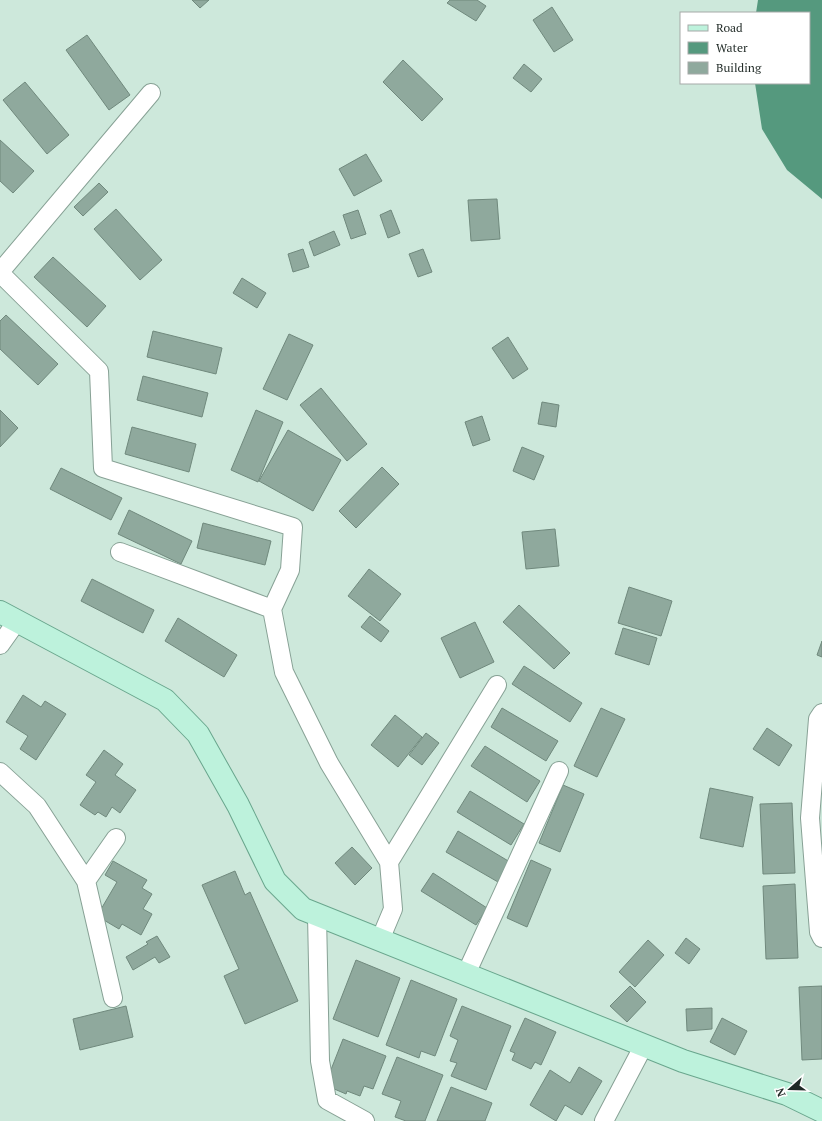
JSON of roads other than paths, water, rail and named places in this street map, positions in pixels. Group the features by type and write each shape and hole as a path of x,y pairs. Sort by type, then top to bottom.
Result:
{"main road":[{"path":"8,617 165,700 198,734 238,805 275,881 303,909 684,1061 787,1094 822,1111"}],"street":[{"path":"151,93 0,272 99,371 103,468 293,527 290,570 272,609 284,672 329,763 389,862 393,909 380,940"},
{"path":"120,552 272,609"},
{"path":"0,645 8,617"},
{"path":"389,862 497,685"},
{"path":"822,713 818,720 810,818 819,932 822,938"},
{"path":"466,974 559,771"},
{"path":"0,772 38,806 86,881 113,998"},
{"path":"86,881 116,838"},
{"path":"317,915 320,1061 327,1100 365,1121"},
{"path":"604,1121 644,1045"}],"water":[{"path":"758,0 822,0 822,199 787,170 762,129 755,84 810,84 810,12 756,12"}]}
